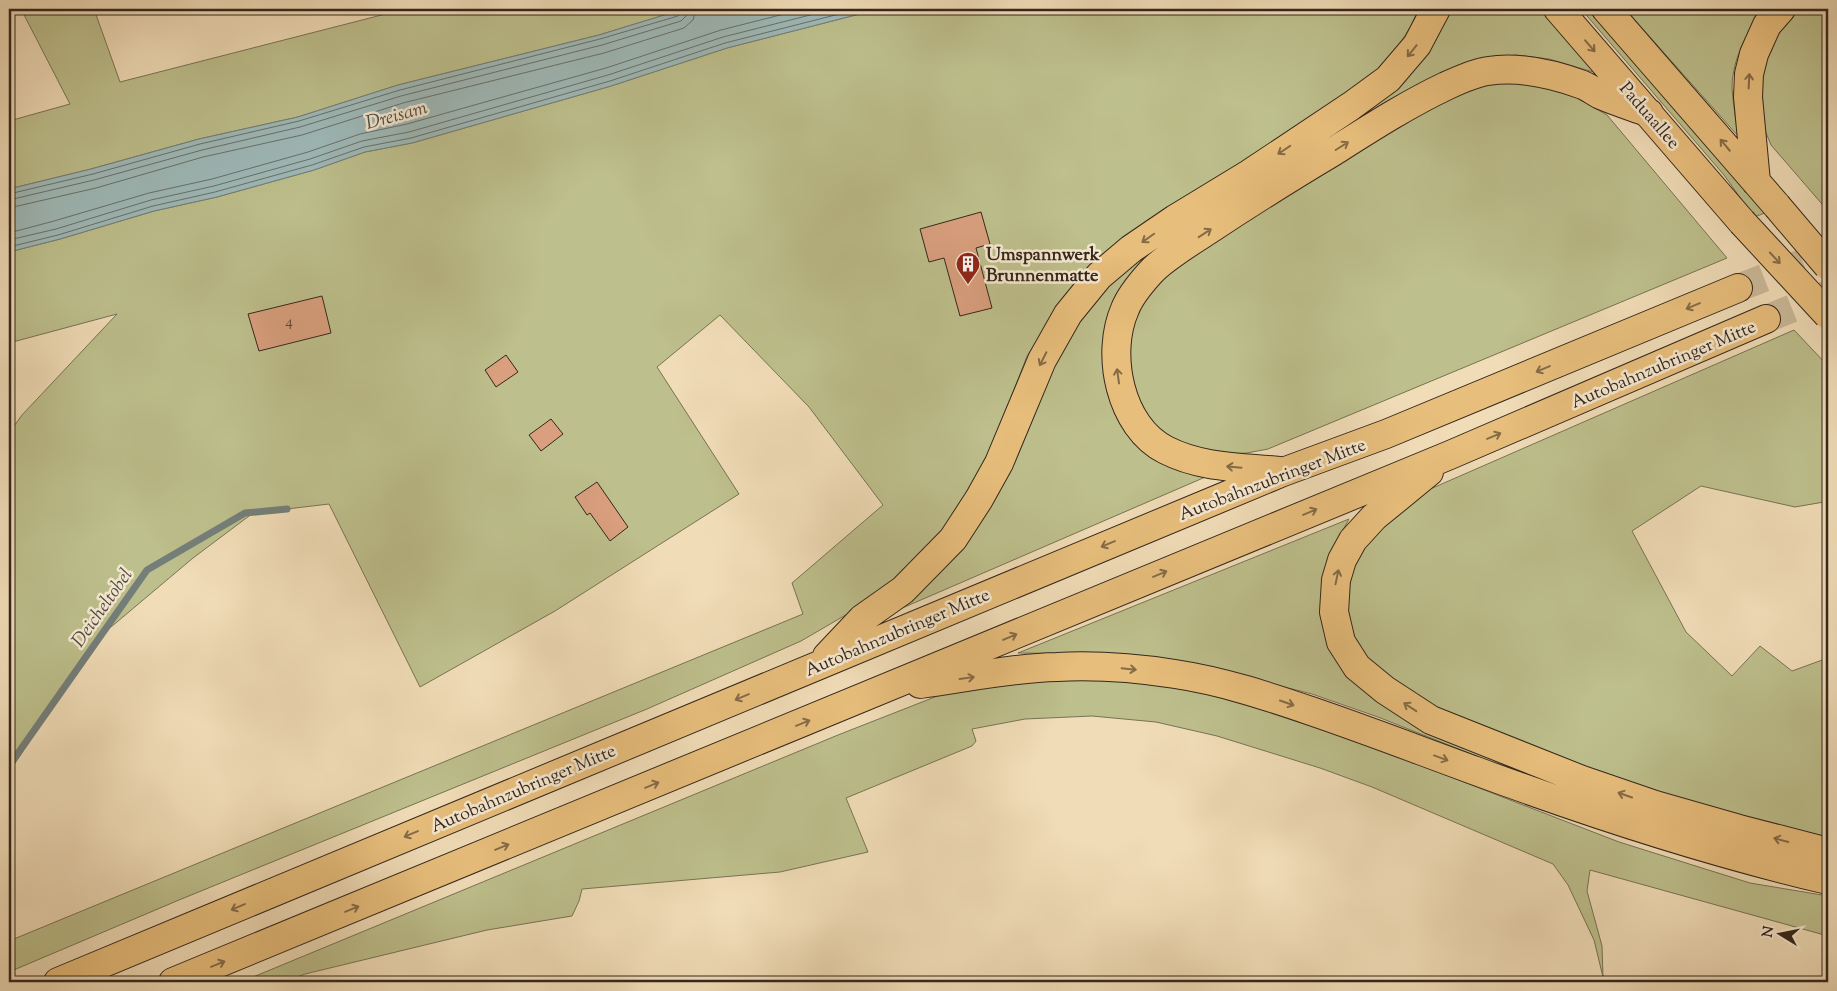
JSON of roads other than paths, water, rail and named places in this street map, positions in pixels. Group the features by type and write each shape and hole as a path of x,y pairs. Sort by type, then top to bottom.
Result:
{"highway":[{"path":"819,665 862,619 903,590 953,539 999,463 1042,360 1068,314 1099,276 1131,249 1175,219 1249,174 1388,79 1416,46 1436,9"},
{"name":"Paduaallee","path":"1558,9 1742,222 1828,315"},
{"name":"Paduaallee","path":"1606,9 1717,135 1828,266"},
{"path":"1756,182 1748,97 1749,74 1754,54 1767,25 1781,9"},
{"path":"1283,472 1207,464 1176,455 1149,439 1135,422 1124,400 1118,380 1116,354 1119,326 1125,308 1152,271 1190,242 1258,197 1416,100 1457,81 1486,71 1538,72 1585,86 1603,96 1649,113"},
{"name":"Autobahnzubringer Mitte","path":"58,982 1283,472 1386,434 1738,288"},
{"name":"Autobahnzubringer Mitte","path":"173,982 1450,455 1766,319"},
{"path":"1450,455 1374,517 1353,540 1342,560 1336,580 1334,612 1341,642 1357,667 1385,690 1431,720 1582,780 1720,824 1828,852"},
{"path":"884,689 1056,667 1114,668 1175,674 1262,694 1367,730 1545,797 1713,852 1828,880"}],"water":[{"name":"Dreisam","path":"684,9 879,9 727,48 611,86 412,143 365,152 314,170 217,197 154,211 9,252 9,189 91,169 199,139 298,117 398,85 599,35"}],"waterway":[{"name":"Deicheltobel","path":"9,766 147,570 245,513 287,509"}],"tunnel":[{"path":"1738,288 1828,253"},
{"path":"1766,319 1828,294"}],"place":[{"name":"Umspannwerk Brunnenmatte","path":"968,285"}]}
